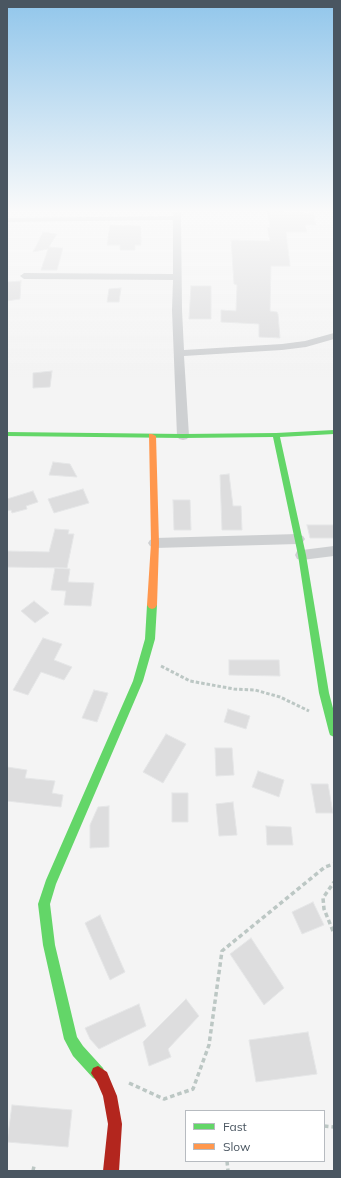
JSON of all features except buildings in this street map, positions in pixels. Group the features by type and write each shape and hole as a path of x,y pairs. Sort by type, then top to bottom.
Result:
{"main road":[{"path":"7,434 183,436 276,435 334,432"},
{"path":"276,435 302,555 324,693 330,722 334,732"},
{"path":"111,1171 114,1124 110,1096 102,1077 78,1051 71,1039 49,945 44,904 50,884 138,682 145,656 152,623 155,543 152,436"}],"street":[{"path":"178,267 179,353 183,436"},
{"path":"24,276 178,277"},
{"path":"179,353 282,347 306,344 334,336"},
{"path":"155,543 298,539"},
{"path":"302,555 334,551"}],"path":[{"path":"145,656 190,681 234,689 255,690 280,697 330,722"},
{"path":"124,1080 164,1099 193,1089 209,1045 222,951 325,867 334,864"},
{"path":"333,931 324,909 323,898 334,882"}],"traffic: fast":[{"path":"7,434 183,436 276,435 334,432"},
{"path":"276,435 302,555 324,693 334,732"},
{"path":"98,1073 78,1051 71,1039 49,945 44,904 50,884 138,681 150,639 152,605"}],"traffic: slow":[{"path":"152,436 155,543 152,605"}],"traffic: jam":[{"path":"98,1073 102,1077 110,1096 115,1124 111,1171"}]}
